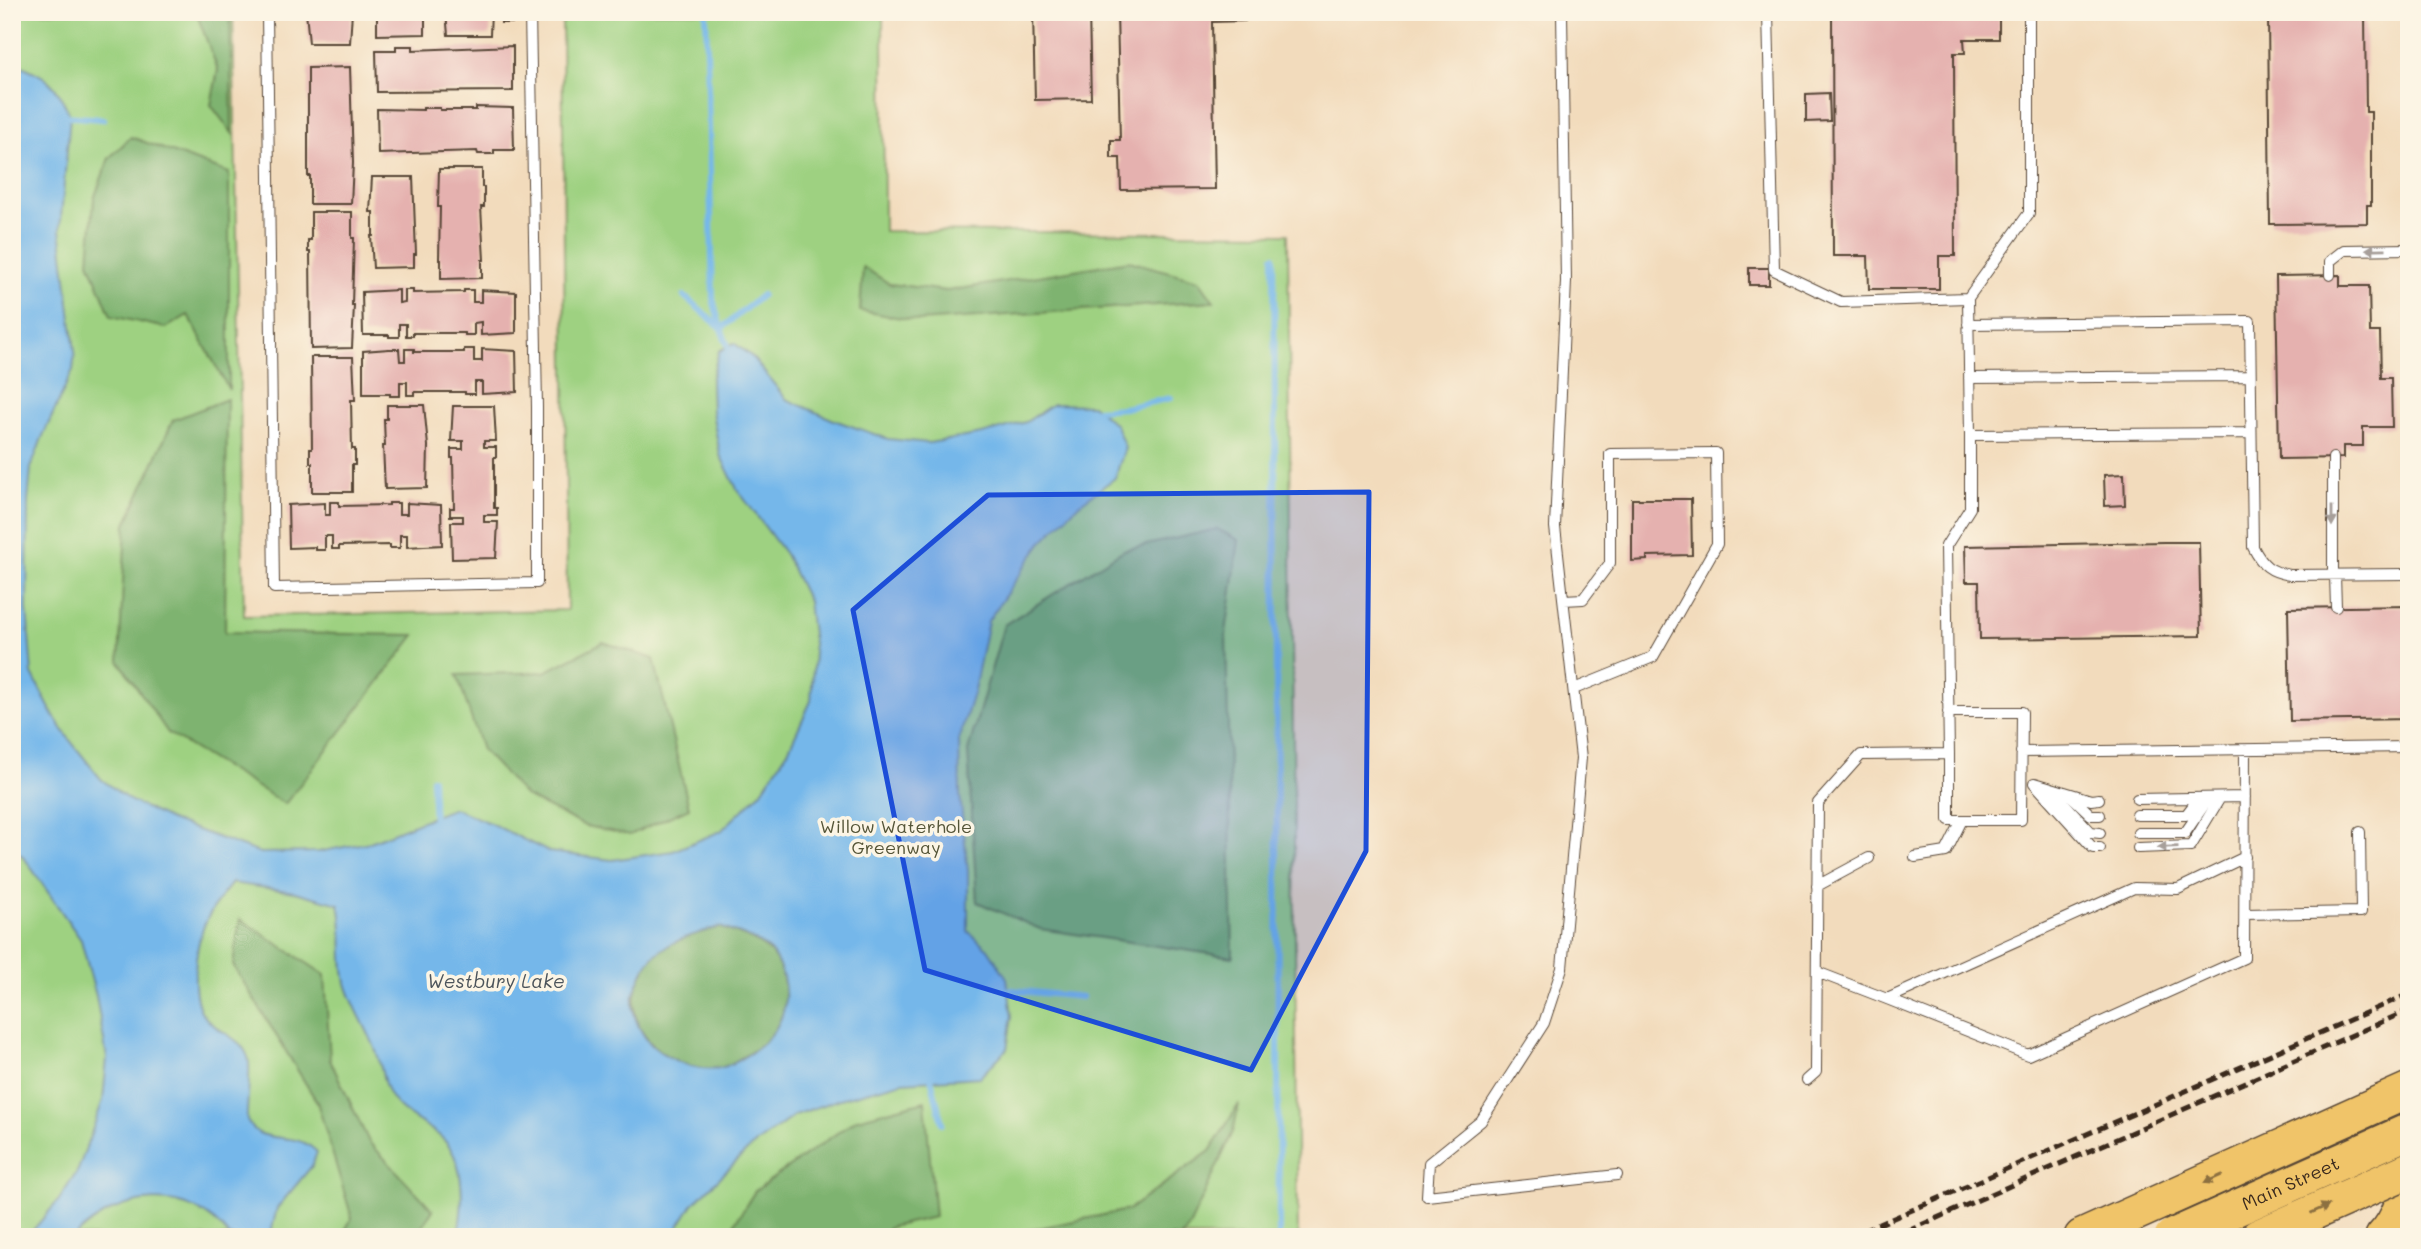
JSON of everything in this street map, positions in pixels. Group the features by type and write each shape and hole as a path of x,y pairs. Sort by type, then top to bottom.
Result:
{"highway":[{"path":"2082,1237 2409,1090"},
{"path":"2259,1159 2349,1123 2389,1137 2406,1169 2404,1202 2392,1228 2383,1237"},
{"name":"Main Street","path":"2172,1237 2409,1131"},
{"name":"Main Street","path":"2258,1237 2409,1170"}],"lane":[{"path":"267,12 274,588 537,583 530,12"},
{"path":"1562,12 1566,281 1555,527 1581,758 1562,968 1544,1023 1481,1122 1429,1163 1427,1196 1616,1175"},
{"path":"1768,12 1774,270 1840,302 1968,298"},
{"path":"1948,712 2022,712 2021,820 1949,820 1946,546 1970,508 1968,298 2029,213 2029,12"},
{"path":"2329,275 2330,261 2344,250 2409,249"},
{"path":"1968,324 2249,321 2253,547 2261,563 2274,573 2290,575 2409,574"},
{"path":"1969,378 2250,376"},
{"path":"1970,435 2251,433"},
{"path":"1564,600 1583,599 1610,563 1610,454 1716,453 1717,544 1653,657 1574,689"},
{"path":"2333,458 2336,607"},
{"path":"2021,752 2409,747"},
{"path":"1817,972 2028,1055 2244,958 2245,751"},
{"path":"1807,1080 1816,1072 1818,803 1861,755 1949,754"},
{"path":"2021,779 2091,800 2099,799"},
{"path":"2034,783 2092,848 2100,848"},
{"path":"2050,788 2091,832 2100,833"},
{"path":"2069,793 2091,815 2100,815"},
{"path":"2137,799 2245,797"},
{"path":"2137,815 2186,815 2210,798"},
{"path":"2138,833 2186,833 2210,798"},
{"path":"2138,848 2190,846 2210,798"},
{"path":"1915,857 1946,852 1962,820"},
{"path":"2245,914 2361,912 2360,832"},
{"path":"1887,999 2134,888 2178,889 2245,857"},
{"path":"1817,886 1868,858"}],"highlighted area":[{"path":"1369,492 1366,851 1251,1070 925,970 853,610 988,495"}],"green space":[{"name":"Willow Waterhole Greenway","path":"12,12 233,12 244,616 567,610 562,12 883,12 884,231 1288,234 1298,1237 12,1237"},
{"path":"196,12 230,12 232,133 211,105 218,70"},
{"path":"131,137 229,173 229,390 188,315 166,328 111,316 89,262 94,199 109,158"},
{"path":"1129,261 1199,280 1214,301 919,321 860,311 863,267 890,284 947,291"},
{"path":"227,399 225,632 415,635 285,804 168,733 119,661 126,524 173,420"},
{"path":"1217,529 1239,540 1226,633 1233,957 1040,929 977,902 968,751 1004,625 1124,550"},
{"path":"603,642 654,659 689,808 630,835 585,826 525,796 482,750 457,675 545,672"},
{"path":"240,919 325,975 330,1060 369,1142 433,1210 415,1237 341,1237 352,1218 317,1102 233,965"},
{"path":"719,927 751,939 771,953 783,977 785,1004 777,1026 761,1044 728,1066 707,1068 675,1060 648,1040 637,1019 635,996 638,983 654,956 678,941"},
{"path":"925,1101 935,1217 890,1227 880,1237 726,1237 755,1191 857,1119"},
{"path":"1239,1104 1233,1132 1188,1229 1181,1237 995,1237 1128,1210 1210,1151"}],"water":[{"name":"Westbury Lake","path":"12,62 48,81 60,95 70,116 60,229 75,352 73,370 31,468 27,609 32,674 53,715 101,779 129,800 170,820 260,853 318,852 370,842 454,808 549,852 612,860 673,851 721,831 761,792 788,751 811,701 814,652 808,601 785,554 737,489 720,455 712,411 711,381 719,351 734,343 752,357 786,399 888,439 929,443 982,434 1026,422 1053,404 1092,405 1116,425 1125,448 1115,478 1078,505 1041,543 988,621 974,690 959,740 960,795 968,871 968,931 988,949 1007,978 1012,1016 1007,1049 980,1077 903,1082 840,1099 795,1115 750,1148 693,1204 672,1237 457,1237 462,1199 456,1161 444,1140 404,1112 386,1087 376,1051 346,983 339,904 295,892 232,883 212,910 200,937 195,974 197,999 205,1017 240,1044 248,1057 247,1121 266,1136 296,1140 310,1146 317,1152 312,1166 277,1208 270,1237 230,1237 213,1220 195,1208 154,1200 132,1203 112,1211 92,1222 74,1237 27,1237 59,1200 78,1170 103,1100 107,1058 96,996 81,940 25,859 12,846","holes":["719,927 751,939 771,952 783,977 785,1003 777,1026 762,1044 730,1064 711,1069 694,1067 655,1048 640,1029 633,1001 640,979 656,954 678,941"]}],"building":[{"path":"306,12 352,12 350,43 309,43"},
{"path":"377,12 425,12 425,34 377,35"},
{"path":"446,12 491,12 490,35 448,35"},
{"path":"501,12 517,12 517,23 501,23"},
{"path":"1033,12 1089,12 1091,99 1035,100"},
{"path":"1117,12 1245,12 1245,21 1212,22 1215,189 1121,190 1120,158 1111,158 1111,140 1120,140"},
{"path":"1832,12 1999,12 1999,39 1964,39 1965,53 1954,53 1955,256 1939,256 1939,289 1869,289 1868,256 1833,256"},
{"path":"2268,12 2365,12 2366,112 2371,112 2371,205 2367,205 2367,223 2270,224"},
{"path":"396,46 413,46 413,50 513,46 513,91 377,92 376,50 396,50"},
{"path":"350,67 353,163 351,204 310,204 308,68"},
{"path":"1829,93 1830,121 1806,122 1806,94"},
{"path":"476,107 513,108 514,150 494,150 494,154 478,154 477,151 378,154 377,109 476,110"},
{"path":"439,169 482,169 482,278 441,279"},
{"path":"372,177 413,177 416,254 414,267 373,268 373,212 370,212"},
{"path":"311,212 352,212 352,348 311,349 308,240 311,240"},
{"path":"1749,268 1769,268 1769,285 1749,285"},
{"path":"2340,275 2340,286 2369,286 2370,332 2380,332 2381,378 2391,378 2392,427 2363,427 2363,446 2343,446 2343,458 2279,459 2276,276"},
{"path":"399,290 399,303 405,302 405,290 413,290 413,293 473,290 473,302 481,302 481,290 516,292 516,333 481,335 481,322 474,323 474,335 413,333 413,336 406,336 406,324 399,324 399,337 363,335 362,292"},
{"path":"399,349 400,361 405,361 405,349 414,349 414,352 464,352 464,349 474,349 474,361 482,361 482,349 516,351 517,392 482,394 482,382 475,382 475,394 414,392 414,395 407,395 407,382 400,382 400,396 363,394 363,351"},
{"path":"311,357 353,357 355,400 351,400 355,465 352,465 352,492 312,492"},
{"path":"387,405 424,405 428,446 427,488 385,489 383,446"},
{"path":"453,406 494,406 496,441 484,441 484,447 496,447 494,508 497,508 497,515 484,515 484,522 498,522 496,558 452,559 451,522 463,522 463,516 450,516 450,508 454,508 451,449 463,449 463,441 451,441"},
{"path":"2124,474 2125,505 2105,506 2104,475"},
{"path":"1632,499 1691,499 1692,555 1647,556 1647,560 1632,561"},
{"path":"330,502 339,502 339,506 399,503 399,514 407,514 407,503 441,505 442,545 407,547 407,535 400,535 400,548 390,548 390,545 339,546 339,549 332,549 332,536 325,536 325,550 315,550 315,547 289,548 288,505 325,503 325,515 330,515"},
{"path":"2199,542 2201,636 1980,639 1979,582 1966,582 1965,546"},
{"path":"2409,606 2409,719 2290,721 2288,608"}],"waterway":[{"path":"706,12 713,299 721,329"},
{"path":"63,116 103,119"},
{"path":"1274,256 1279,1237"},
{"path":"731,353 721,329 762,295"},
{"path":"684,296 720,327"},
{"path":"1093,413 1097,410 1124,408 1171,398"},
{"path":"432,779 434,822"},
{"path":"1000,989 1082,997"},
{"path":"930,1074 942,1123"}],"railway":[{"path":"1850,1237 2409,994"},
{"path":"1894,1237 2409,1010"}]}
